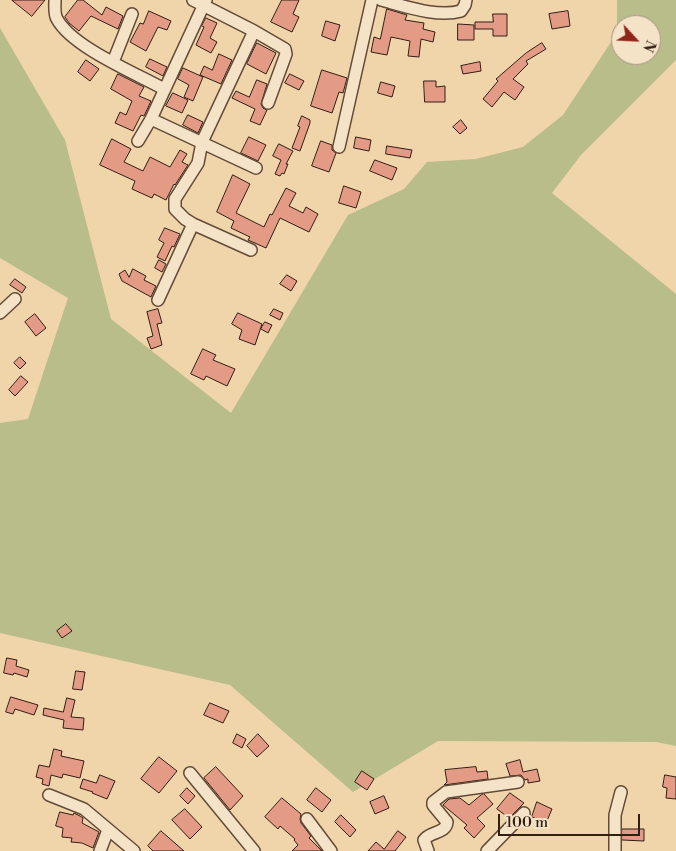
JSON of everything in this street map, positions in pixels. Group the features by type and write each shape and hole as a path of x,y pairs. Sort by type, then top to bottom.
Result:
{"street":[{"path":"55,0 56,17 63,27 81,44 164,89"},
{"path":"339,147 372,0"},
{"path":"381,0 427,11 455,13 462,11 466,0"},
{"path":"138,141 151,119 201,2 285,49 286,54 268,103"},
{"path":"114,62 132,14"},
{"path":"251,250 193,224 175,209 175,199 198,163 202,142 254,31"},
{"path":"151,119 256,168"},
{"path":"158,300 193,224"},
{"path":"0,313 14,299"},
{"path":"190,773 254,851"},
{"path":"428,851 424,840 427,836 448,826 448,822 433,805 443,793 518,782"},
{"path":"614,851 615,815 621,792"},
{"path":"49,795 84,809 134,851"},
{"path":"487,851 524,813"},
{"path":"307,819 331,851"},
{"path":"100,851 108,830"}],"green space":[{"path":"617,0 676,0 676,60 581,155 552,193 676,294 676,746 656,742 438,741 353,792 230,685 0,633 0,423 28,419 68,298 0,258 0,28 65,140 111,319 231,413 348,215 404,189 427,162 476,159 523,147 563,115 611,42 611,65 661,65 661,15 617,15"}],"building":[{"path":"12,0 45,0 32,16"},
{"path":"78,0 83,0 102,15 106,7 123,16 118,29 91,16 79,31 65,17"},
{"path":"282,0 299,0 293,14 299,17 292,32 271,22"},
{"path":"387,9 407,15 405,20 424,23 423,29 435,32 433,42 421,39 419,57 408,56 410,41 391,37 387,55 371,52 374,37 380,39"},
{"path":"149,11 171,21 167,30 158,27 146,51 130,42 140,23 143,24"},
{"path":"568,11 570,26 552,29 549,14"},
{"path":"493,14 507,14 507,36 493,36 493,29 475,29 475,22 493,22"},
{"path":"206,18 217,23 210,38 217,42 211,53 196,45"},
{"path":"326,21 340,25 335,41 322,36"},
{"path":"458,24 474,25 474,40 458,40"},
{"path":"257,43 276,53 266,74 247,64"},
{"path":"542,43 546,49 526,61 528,64 513,79 524,87 515,100 504,92 492,107 483,99 498,81 496,79 526,53"},
{"path":"219,54 232,60 221,84 200,75 204,66 212,70"},
{"path":"150,59 167,67 163,76 146,67"},
{"path":"86,60 99,69 90,81 78,72"},
{"path":"480,62 481,71 463,74 461,66"},
{"path":"183,68 203,77 193,101 184,97 189,85 178,79"},
{"path":"322,70 347,78 343,93 339,92 332,113 311,106"},
{"path":"118,74 144,87 139,96 151,101 144,116 141,115 133,131 115,123 120,112 126,115 132,101 111,89"},
{"path":"290,74 304,81 299,90 285,83"},
{"path":"257,80 267,84 261,104 267,110 260,125 250,121 255,109 232,98 236,91 249,97"},
{"path":"424,81 436,81 436,87 445,86 445,102 425,102"},
{"path":"381,82 395,86 392,97 378,93"},
{"path":"173,93 188,100 182,113 166,106"},
{"path":"188,115 203,122 198,133 183,125"},
{"path":"302,116 310,120 310,123 300,151 292,148"},
{"path":"461,120 467,128 460,134 453,127"},
{"path":"249,137 266,145 258,161 241,153"},
{"path":"356,137 371,140 369,151 354,148"},
{"path":"112,139 131,149 124,162 143,171 150,157 170,167 180,150 187,154 182,162 188,165 174,184 166,200 154,194 152,198 132,189 135,181 100,165"},
{"path":"321,141 332,145 332,150 336,153 329,172 312,166"},
{"path":"279,144 293,151 286,164 288,164 284,174 282,173 280,176 275,174 281,160 273,156"},
{"path":"387,146 412,150 410,158 386,154"},
{"path":"375,160 397,168 392,180 370,171"},
{"path":"233,175 250,184 236,213 264,227 286,188 296,193 289,206 303,213 306,207 318,214 309,232 280,218 266,248 248,240 250,237 231,228 234,221 217,212"},
{"path":"344,186 361,192 356,208 339,203"},
{"path":"165,228 180,234 165,261 157,257 164,243 159,240"},
{"path":"159,260 166,264 162,272 155,268"},
{"path":"133,269 146,276 144,280 156,286 151,297 122,281 119,274 125,270 129,277"},
{"path":"287,275 297,281 291,291 280,284"},
{"path":"15,279 26,287 22,293 10,285"},
{"path":"158,309 162,323 157,324 162,345 151,349 147,338 153,336 147,312"},
{"path":"274,309 283,313 280,320 270,315"},
{"path":"238,313 262,324 255,345 239,339 242,330 232,324"},
{"path":"35,314 46,328 36,336 25,322"},
{"path":"265,322 272,325 268,333 261,329"},
{"path":"203,349 216,355 213,360 235,369 227,386 206,376 204,380 191,374"},
{"path":"20,357 26,363 20,369 14,363"},
{"path":"21,376 28,382 15,396 9,390"},
{"path":"66,624 72,631 62,638 57,631"},
{"path":"7,658 17,660 16,666 29,670 27,677 14,673 13,675 4,673"},
{"path":"76,671 85,672 82,690 73,689"},
{"path":"11,697 38,705 34,715 15,709 13,714 6,712"},
{"path":"67,698 75,700 71,717 84,718 83,730 63,728 64,720 43,715 44,708 63,712"},
{"path":"210,703 229,711 223,723 204,715"},
{"path":"237,734 246,739 242,748 233,743"},
{"path":"258,734 269,746 257,757 247,746"},
{"path":"54,749 62,751 61,756 84,761 80,778 63,774 62,778 51,775 49,786 42,784 43,779 36,777 39,765 49,767"},
{"path":"159,757 177,771 159,793 141,779"},
{"path":"520,760 523,772 537,769 540,781 528,783 528,779 525,780 521,775 510,776 506,764"},
{"path":"216,767 243,796 230,810 204,778"},
{"path":"476,767 477,772 487,771 488,779 444,785 447,782 445,770"},
{"path":"362,771 374,779 367,790 355,782"},
{"path":"100,775 115,781 107,799 80,788 83,779 96,783"},
{"path":"665,775 676,777 676,799 666,798 667,788 663,787"},
{"path":"187,788 195,796 188,804 180,796"},
{"path":"316,788 331,800 322,812 307,800"},
{"path":"510,793 524,803 509,818 497,809"},
{"path":"484,794 493,804 477,818 485,826 474,838 464,828 467,825 443,805 449,799 460,798 469,805"},
{"path":"384,796 389,808 375,814 370,802"},
{"path":"282,798 301,814 301,823 311,836 309,838 322,851 292,851 298,845 295,839 280,826 278,829 265,817"},
{"path":"537,802 552,809 546,823 532,817"},
{"path":"185,809 202,827 190,839 172,820"},
{"path":"60,812 73,815 74,813 80,816 83,818 82,823 99,832 93,848 82,843 71,842 72,838 62,837 63,828 56,826"},
{"path":"341,815 356,830 350,837 335,822"},
{"path":"622,829 644,829 644,841 622,840"},
{"path":"161,831 184,851 153,851 148,846"},
{"path":"398,831 406,837 395,851 368,851 376,842 384,849"}]}
